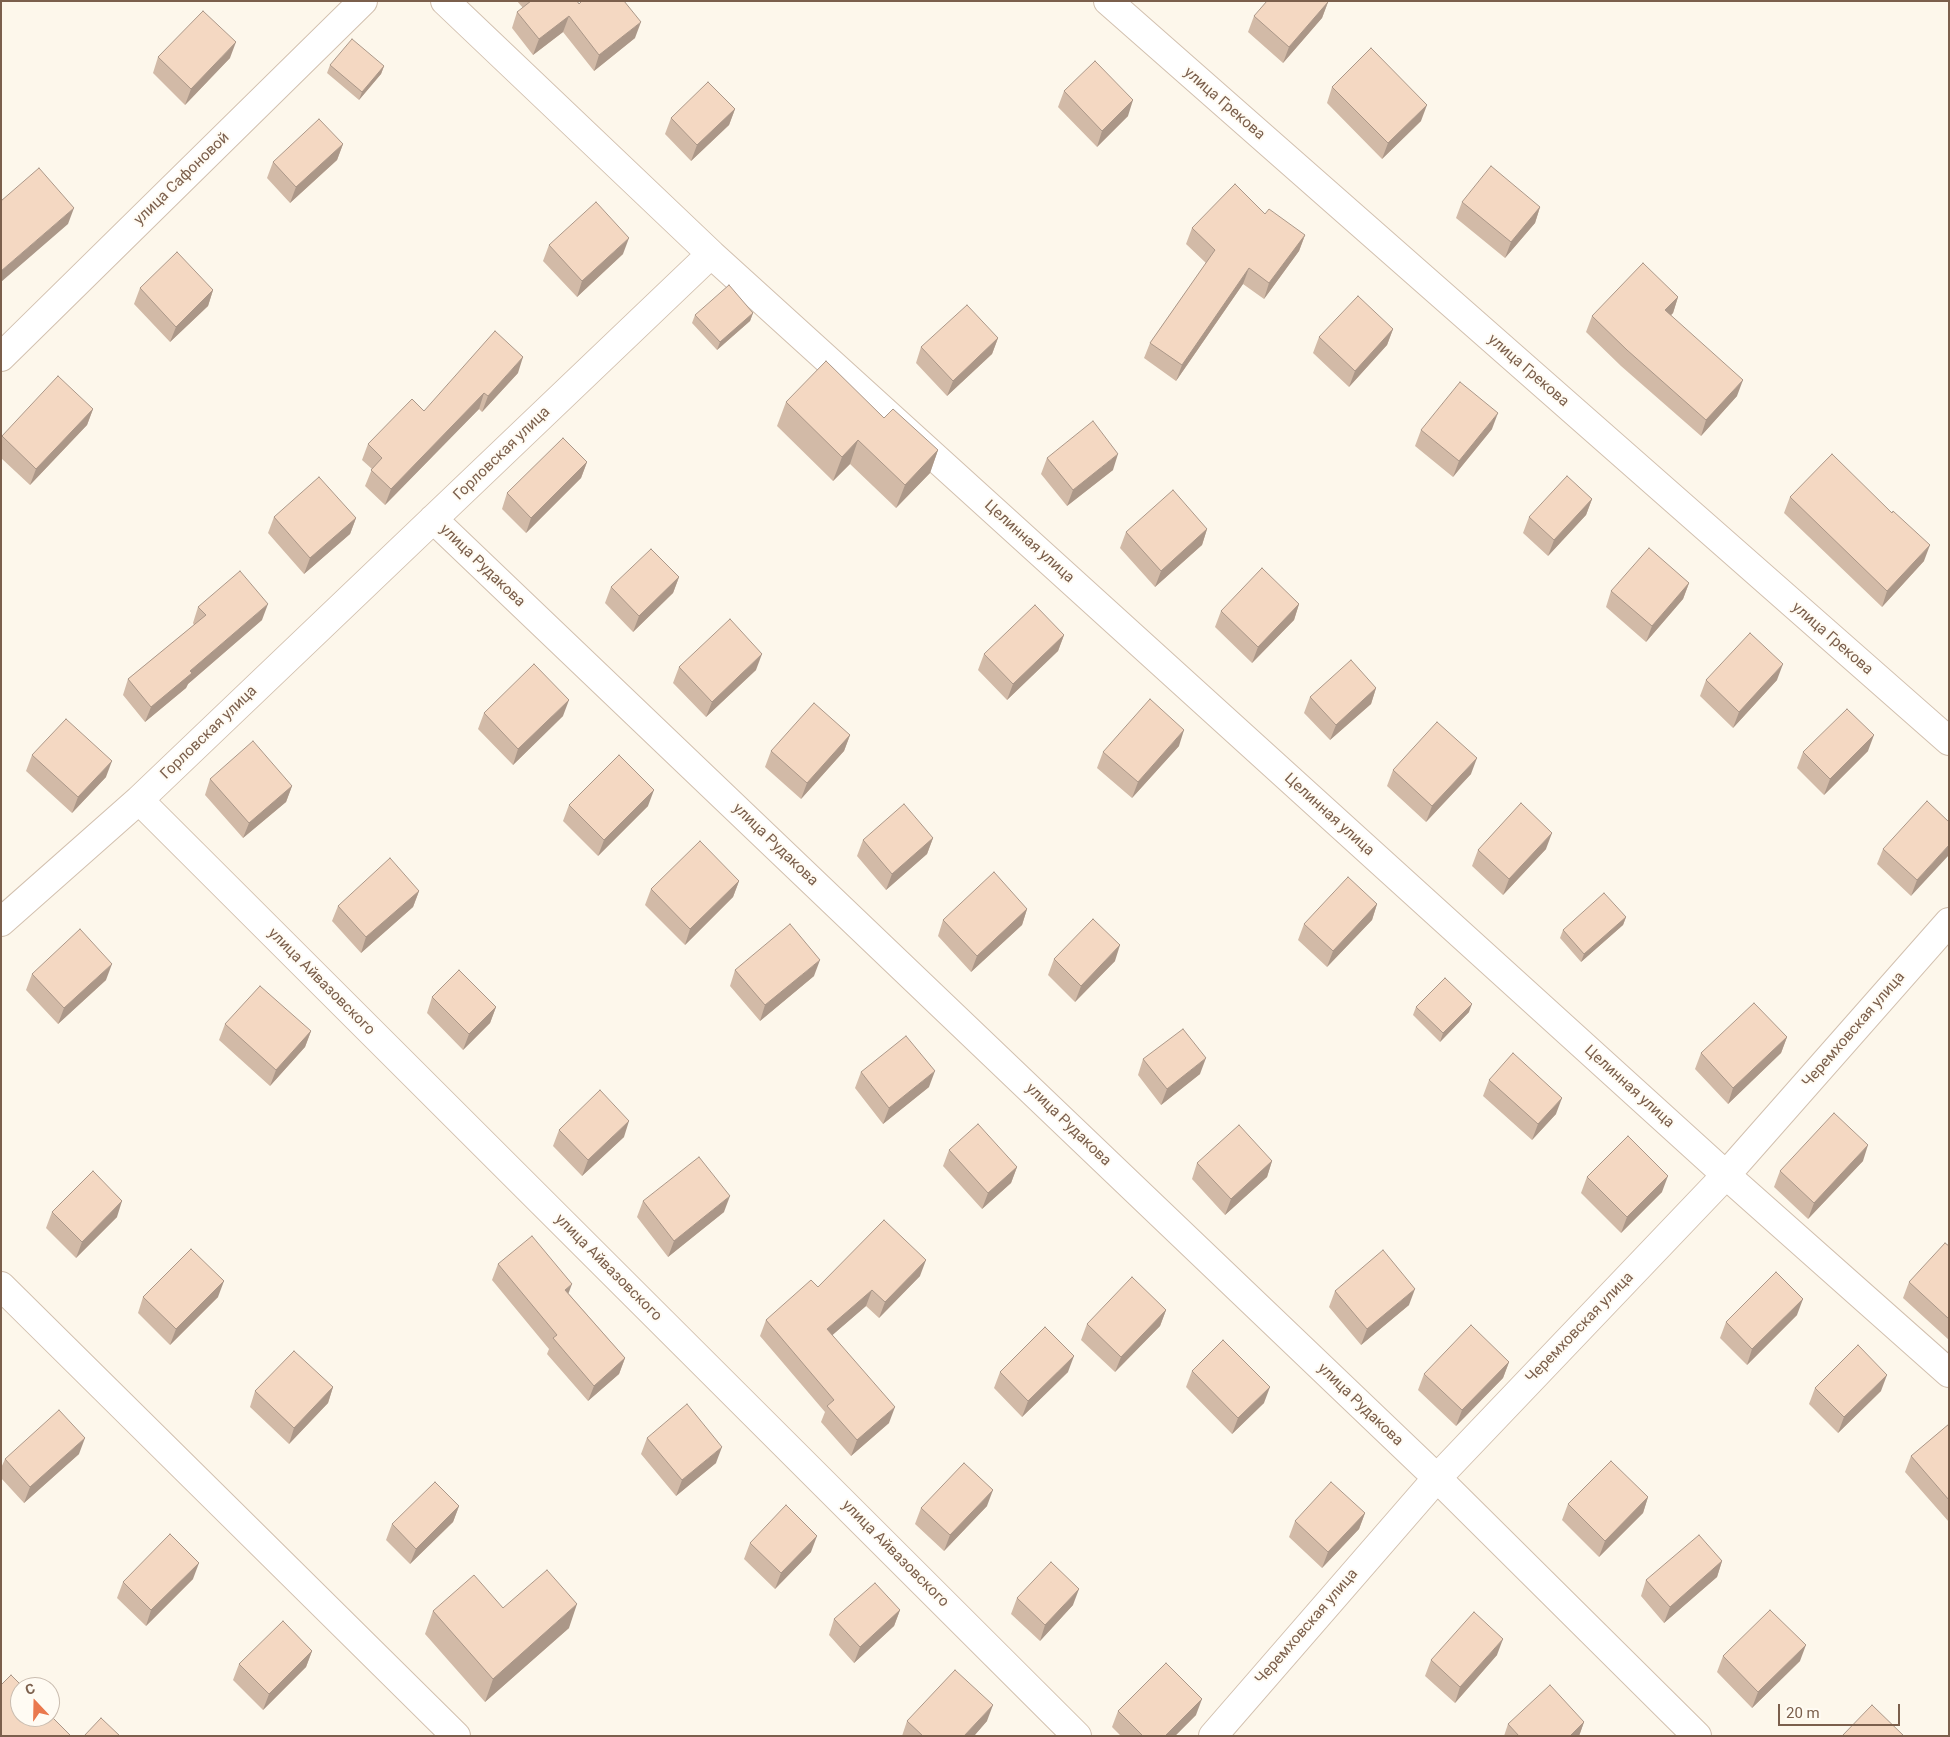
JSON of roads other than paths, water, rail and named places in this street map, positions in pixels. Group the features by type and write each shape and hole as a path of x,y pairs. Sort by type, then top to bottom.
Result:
{"street":[{"name":"улица Сафоновой","path":"1,357 363,1"},
{"path":"445,1 711,254"},
{"name":"улица Грекова","path":"1108,1 1949,741"},
{"name":"Горловская улица","path":"1,922 139,800 711,254"},
{"name":"Целинная улица","path":"711,254 1726,1175 1949,1373"},
{"name":"улица Рудакова","path":"433,519 1437,1478 1697,1736"},
{"name":"улица Айвазовского","path":"139,800 1077,1736"},
{"name":"Черемховская улица","path":"1213,1736 1437,1478 1726,1175 1949,922"},
{"path":"1,1286 456,1736"}]}
